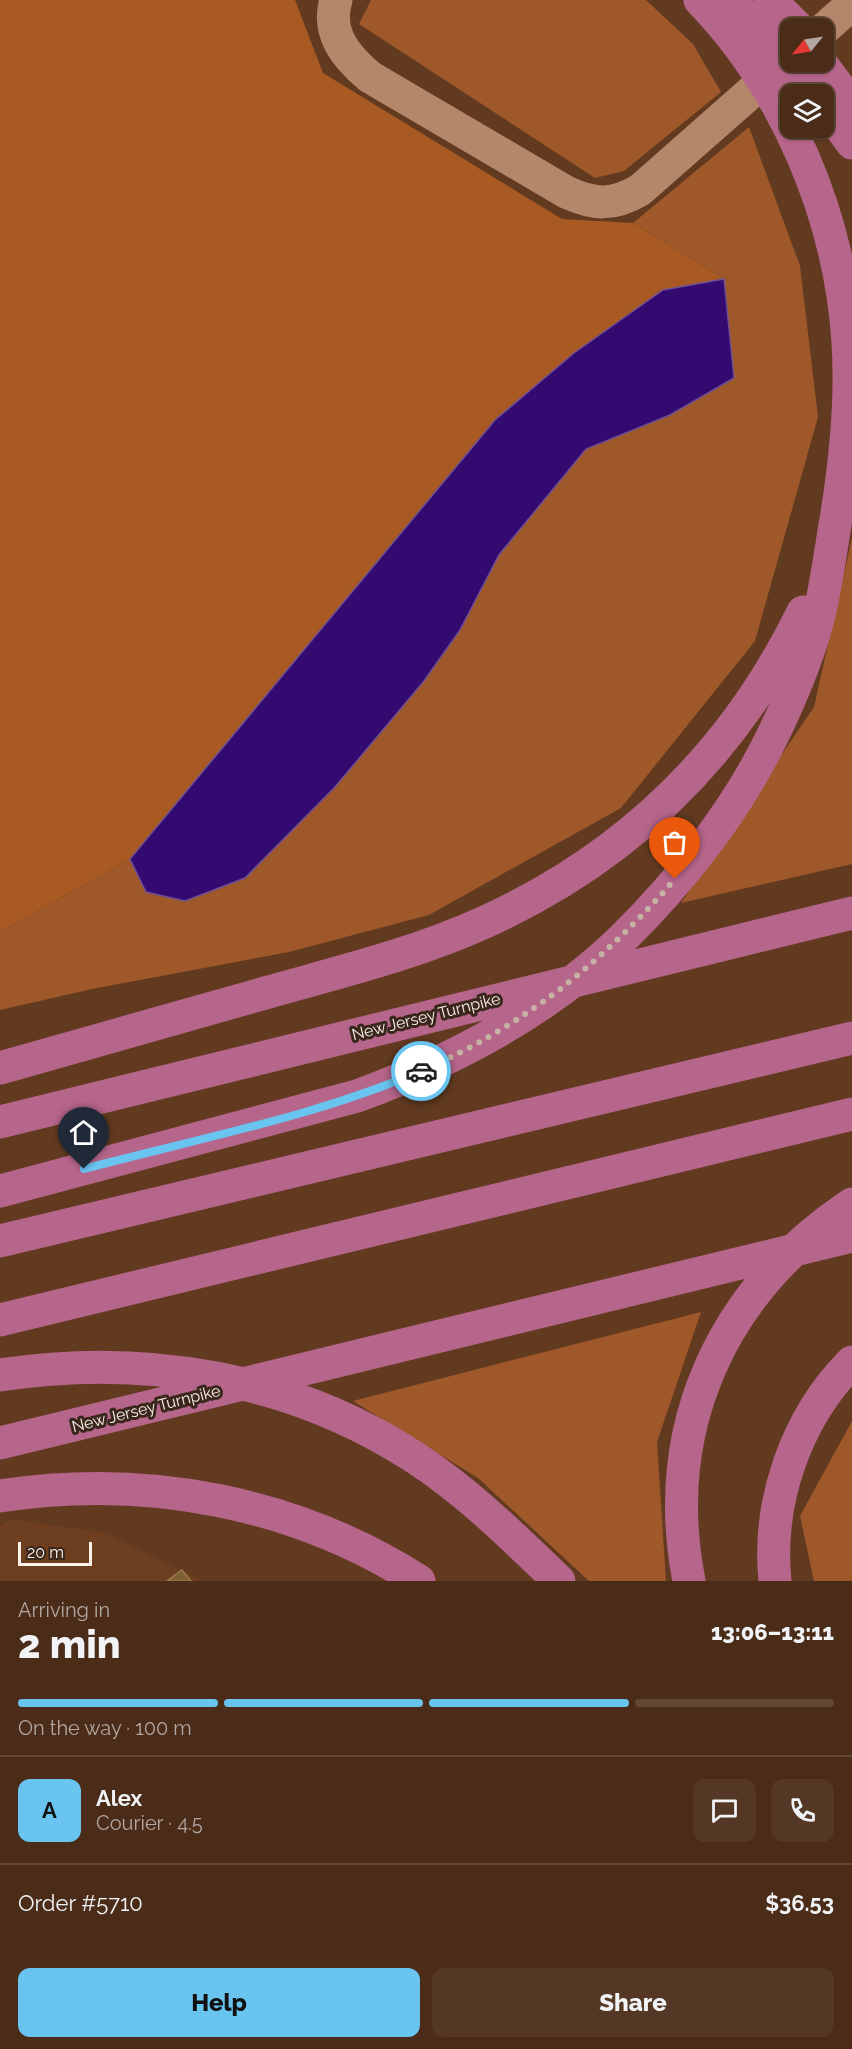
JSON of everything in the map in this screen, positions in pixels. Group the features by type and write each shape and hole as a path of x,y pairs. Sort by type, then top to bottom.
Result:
{"highway":[{"path":"0,1191 310,1110 401,1080 474,1046 551,997 623,937 653,905 716,827 771,739 790,696 820,612 835,526 847,455 850,381 845,308 832,245 813,183 786,123 747,58 700,0"},
{"path":"729,0 766,37 806,84"},
{"path":"834,68 852,88"},
{"path":"827,72 852,105"},
{"path":"834,119 852,143"},
{"path":"0,1068 399,954 484,923 563,880 636,829 696,773 725,740 751,705 789,641 807,605 835,526"},
{"name":"New Jersey Turnpike","path":"0,1122 852,913"},
{"path":"0,1241 852,1038"},
{"path":"0,1320 852,1114"},
{"path":"689,1581 680,1515 686,1444 705,1378 736,1318 756,1290 797,1245 852,1204"},
{"name":"New Jersey Turnpike","path":"0,1443 852,1236"},
{"path":"775,1581 775,1528 785,1475 816,1409 852,1362"},
{"path":"0,1375 57,1368 132,1367 201,1374 272,1391 342,1417 414,1457 480,1506 558,1581"},
{"path":"0,1496 54,1490 142,1490 232,1503 277,1514 320,1529 361,1548 418,1581"}],"lane":[{"path":"336,0 333,15 338,40 346,55 370,77 566,192 595,203 619,201 640,190 780,67"},
{"path":"834,20 852,4"}],"shaded area":[{"path":"0,0 295,0 323,73 562,219 633,223 724,279 663,290 495,420 130,859 0,932"},
{"path":"371,0 646,0 693,44 721,92 624,171 595,178 359,24"},
{"path":"749,127 800,266 818,417 755,641 621,808 429,915 289,952 92,989 0,1010 0,932 130,859 146,892 245,878 335,787 424,681 460,630 499,555 586,449 670,415 724,279 633,223"},
{"path":"724,279 734,378 670,415 586,449 499,555 460,630 424,681 335,787 245,878 185,901 146,892 130,859 495,420 574,353 663,290"},
{"path":"852,538 852,864 681,903 814,707"},
{"path":"701,1312 657,1442 666,1581 589,1581 478,1478 353,1401"},
{"path":"852,1421 852,1581 814,1581 800,1516"},
{"path":"10,1519 106,1533 202,1581 0,1581 0,1527"}],"building":[{"path":"182,1570 191,1581 167,1581"}],"way so far":[{"path":"421,1071 474,1046 551,997 590,967 623,937 675,879"}],"route":[{"path":"84,1169 310,1110 357,1096 421,1071"}]}
